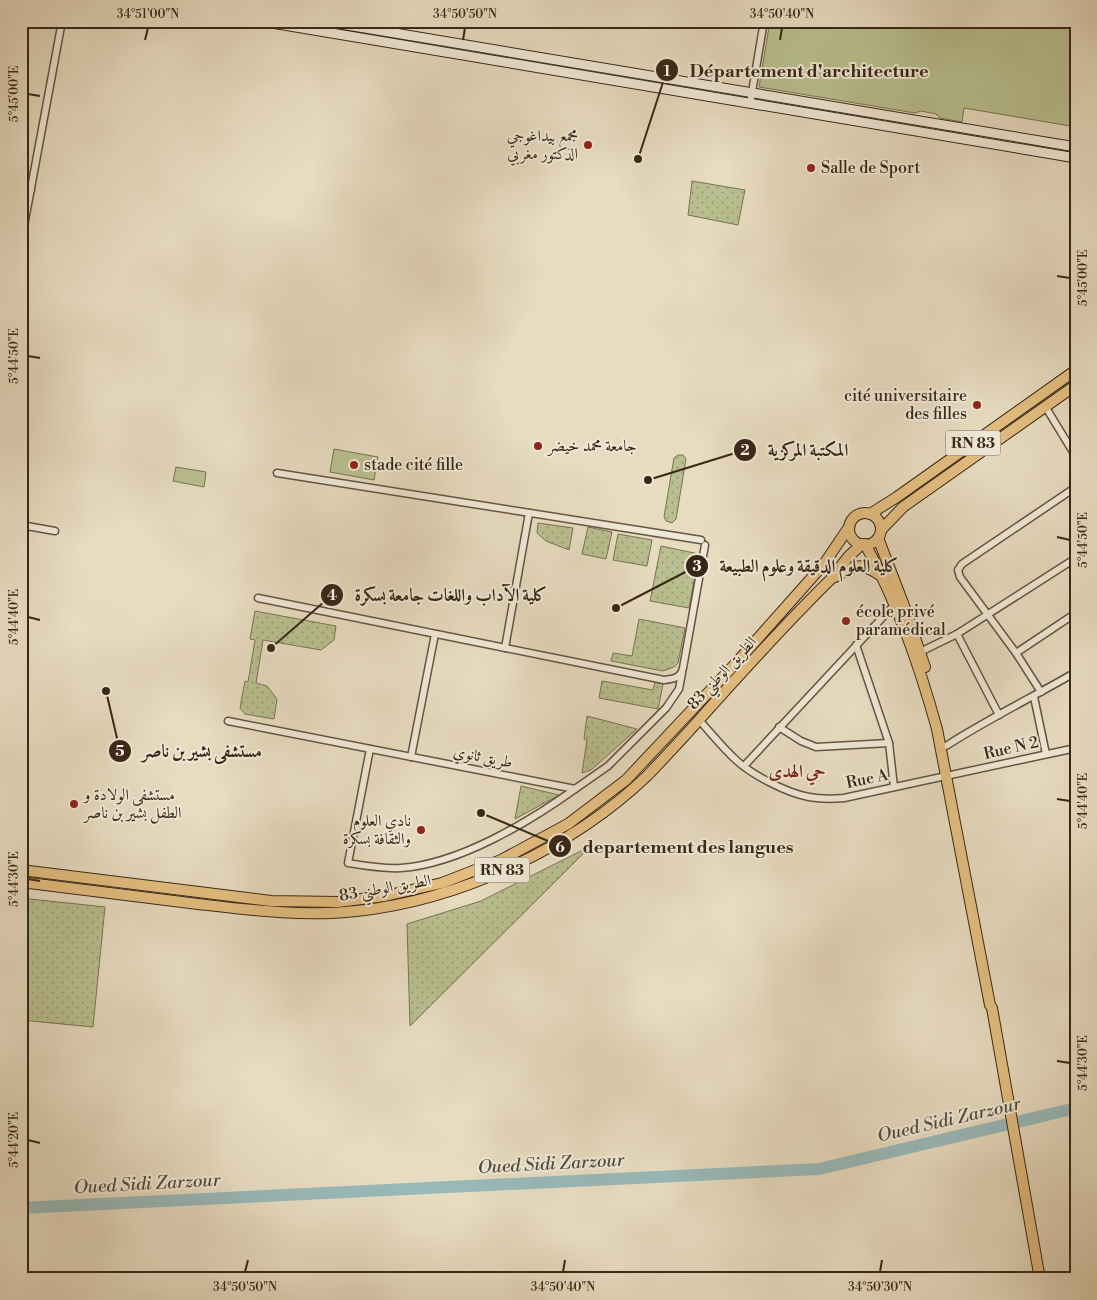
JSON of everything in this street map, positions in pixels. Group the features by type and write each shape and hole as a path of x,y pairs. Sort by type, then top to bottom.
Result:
{"main road":[{"path":"260,21 1076,158"},
{"path":"323,21 1076,147"},
{"name":"RN 83","path":"870,514 897,497 1076,370"},
{"name":"RN 83","path":"879,534 903,507 1076,385"},
{"path":"879,534 872,543 858,543 851,536 849,527 852,520 858,515 870,514 879,521 879,534 937,704 946,746 949,775"},
{"name":"الطريق الوطني 83","path":"21,870 271,901 338,902 385,896 442,883 501,860 568,824 626,780 737,662 824,564 849,527"},
{"path":"863,544 884,578 895,604 938,729 949,775 994,1004 992,1008 1040,1279"},
{"name":"الطريق الوطني 83","path":"21,882 241,909 296,913 356,912 414,902 466,885 509,868 570,834 617,802 647,775 830,580 848,557 863,544"},
{"path":"830,580 851,567 859,566 870,568 884,578"}],"street":[{"path":"21,242 62,21"},
{"path":"750,104 764,21"},
{"path":"21,188 31,190"},
{"path":"1045,406 1076,456"},
{"path":"277,473 703,542 682,673 678,688 666,708 608,766 530,819 486,842 437,862 402,868 348,863 370,749"},
{"path":"1041,692 1016,653 959,575 958,570 960,566 1076,487"},
{"path":"504,648 529,513"},
{"path":"21,525 55,531"},
{"path":"920,652 958,634 1076,558"},
{"path":"258,598 664,680 674,679 682,673"},
{"path":"744,766 895,604"},
{"path":"1016,653 1076,613"},
{"path":"411,757 435,634"},
{"path":"958,634 998,715"},
{"path":"856,645 889,743 894,787"},
{"path":"946,746 1076,672"},
{"path":"1034,696 1046,754"},
{"name":"Rue A","path":"698,720 744,766 781,787 807,797 844,798 949,775"},
{"name":"طريق ثانوي","path":"228,722 575,789"},
{"path":"779,727 801,741 816,747 889,743"},
{"name":"Rue N 2","path":"949,775 1076,748"}],"green space":[{"path":"770,21 1076,21 1076,127 964,108 962,122 940,118 936,114 921,111 915,113 759,87"},
{"path":"692,181 745,190 738,225 688,215"},
{"name":"stade cité fille","path":"334,449 378,457 374,480 330,472"},
{"path":"678,455 683,455 686,459 676,519 672,523 666,521 664,517 674,458"},
{"path":"176,467 206,472 204,487 173,481"},
{"path":"538,523 573,528 569,550 546,541 537,533"},
{"path":"588,527 612,532 606,559 582,554"},
{"path":"618,534 652,540 647,566 613,560"},
{"path":"661,546 699,554 689,608 650,601"},
{"path":"255,611 336,626 334,640 321,650 263,640 256,683 267,686 277,699 274,719 245,714 240,708 245,681 248,682 255,640 250,639"},
{"path":"639,619 685,628 678,663 674,667 663,671 611,661 613,653 632,656"},
{"path":"602,681 653,690 655,682 663,684 658,709 599,698"},
{"path":"587,716 637,729 591,770 582,773 587,740 584,739"},
{"path":"521,786 559,795 515,819"},
{"path":"591,846 410,1026 407,924 481,901"},
{"path":"21,898 105,907 93,1027 21,1020"}],"waterway":[{"name":"Oued Sidi Zarzour","path":"21,1208 819,1169 1076,1108"}],"place":[{"name":"مجمع بيداغوجي الدكتور مغربي","path":"588,145"},
{"name":"Département d'architecture","path":"638,159"},
{"name":"Salle de Sport","path":"811,168"},
{"name":"cité universitaire des filles","path":"977,405"},
{"name":"جامعة محمد خيضر","path":"538,446"},
{"name":"stade cité fille","path":"354,465"},
{"name":"المكتبة المركزية","path":"648,480"},
{"name":"كلية العلوم الدقيقة وعلوم الطبيعة","path":"616,608"},
{"name":"école privé paramédical","path":"846,621"},
{"name":"كلية الآداب واللغات جامعة بسكرة","path":"271,648"},
{"name":"مستشفى بشير بن ناصر","path":"106,691"},
{"name":"مستشفى الولادة و الطفل بشير بن ناصر","path":"74,804"},
{"name":"departement des langues","path":"481,813"},
{"name":"نادي العلوم والثقافة بسكرة","path":"421,830"}],"district":[{"name":"حي الهدى","path":"797,771"}]}
